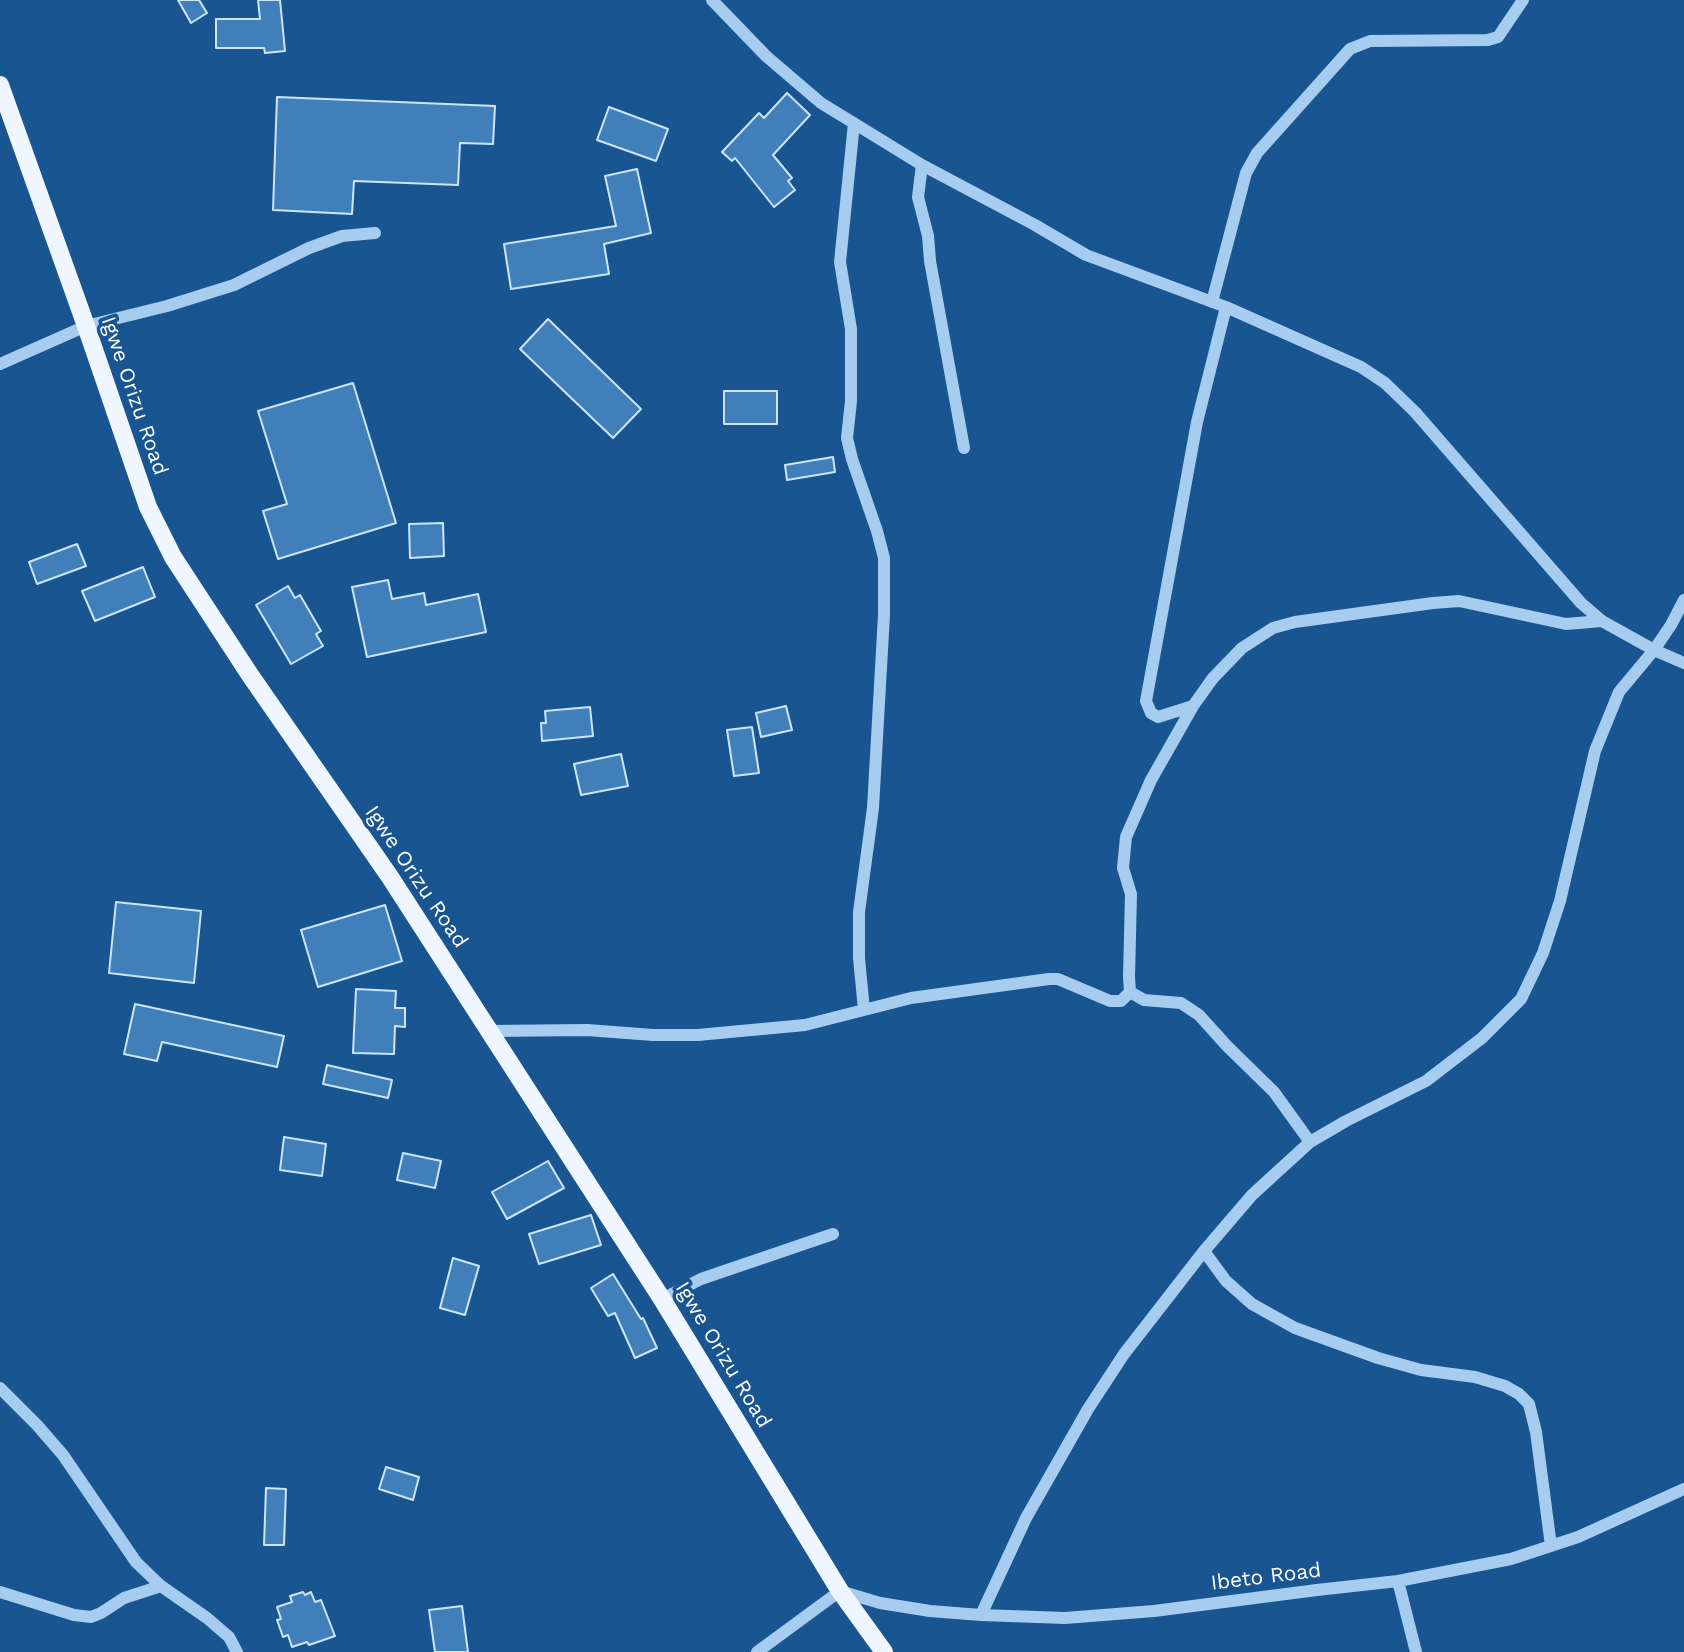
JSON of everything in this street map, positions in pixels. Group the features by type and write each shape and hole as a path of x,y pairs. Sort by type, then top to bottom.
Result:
{"main road":[{"name":"Igwe Orizu Road","path":"0,85 148,507 173,558 250,675 390,877 662,1299 840,1591 884,1652"}],"street":[{"path":"712,0 766,56 821,103 922,165 1086,255 1226,307 1361,367 1385,383 1415,412 1581,603 1602,621 1654,650 1684,663"},
{"path":"1212,302 1246,173 1251,163 1350,49 1370,41 1488,40 1498,37 1523,0"},
{"path":"854,123 840,262 851,329 851,401 847,438 884,558 884,615 873,808 859,912 859,958 864,1010"},
{"path":"922,165 918,197 928,236 930,261 964,448"},
{"path":"0,364 86,326 167,306 233,285 309,248 342,236 375,233"},
{"path":"1193,706 1158,718 1151,713 1146,701 1197,422 1226,307"},
{"path":"981,1615 1026,1518 1088,1409 1124,1354 1204,1251 1252,1195 1310,1142 1426,1081 1482,1038 1521,999 1544,953 1560,901 1595,751 1619,692 1654,650 1684,600"},
{"path":"489,1031 587,1030 698,1035 804,1025 911,998 1049,979 1059,979 1110,1001 1121,1001 1130,992 1131,894 1124,868 1126,837 1150,780 1193,706 1213,678 1242,648 1273,628 1295,622 1433,603 1460,601 1566,624 1602,621"},
{"path":"1130,992 1144,1000 1181,1003 1199,1015 1274,1092 1310,1142"},
{"path":"662,1299 701,1279 833,1234"},
{"path":"1204,1251 1226,1281 1252,1304 1294,1328 1378,1358 1421,1370 1475,1377 1505,1386 1519,1394 1529,1404 1536,1432 1551,1546"},
{"path":"0,1388 63,1455 136,1562 161,1586 208,1618 229,1637 237,1652"},
{"name":"Ibeto Road","path":"840,1591 880,1604 981,1615 1065,1618 1154,1612 1398,1581 1511,1559 1578,1537 1684,1489"},
{"path":"1398,1581 1416,1652"},
{"path":"0,1592 74,1615 91,1616 100,1614 124,1598 161,1586"},
{"path":"757,1652 840,1591"}],"building":[{"path":"178,0 199,0 207,13 191,23"},
{"path":"258,0 280,0 285,51 265,53 264,48 216,48 216,19 260,19"},
{"path":"787,93 810,115 773,155 792,178 788,181 795,190 774,207 735,158 732,161 722,152 759,113 764,118"},
{"path":"277,97 495,106 493,144 460,143 458,185 354,181 352,214 273,210"},
{"path":"609,107 668,129 656,161 597,140"},
{"path":"637,169 651,233 604,244 609,274 511,289 504,244 616,226 605,176"},
{"path":"548,319 641,409 613,438 520,349"},
{"path":"353,383 396,523 278,559 263,511 287,504 258,411"},
{"path":"724,391 777,391 777,424 724,424"},
{"path":"833,457 835,472 787,480 785,465"},
{"path":"443,523 444,556 410,558 409,524"},
{"path":"77,544 86,566 37,584 29,562"},
{"path":"143,567 155,597 95,621 82,591"},
{"path":"388,580 392,599 424,593 426,605 478,594 486,632 367,657 352,587"},
{"path":"288,586 295,598 300,595 321,631 316,634 323,646 291,664 256,605"},
{"path":"786,706 792,730 761,737 756,713"},
{"path":"590,707 593,736 542,741 541,723 546,723 545,711"},
{"path":"752,727 759,773 734,776 727,730"},
{"path":"621,754 628,786 581,795 574,764"},
{"path":"116,902 201,911 194,983 109,973"},
{"path":"385,905 402,961 318,987 301,930"},
{"path":"356,989 396,991 395,1008 405,1008 405,1027 395,1026 394,1054 353,1053"},
{"path":"135,1004 284,1036 277,1067 162,1042 157,1061 124,1054"},
{"path":"327,1065 392,1080 388,1098 323,1084"},
{"path":"284,1137 326,1144 322,1176 280,1170"},
{"path":"403,1153 441,1161 435,1188 397,1180"},
{"path":"548,1161 564,1188 507,1219 492,1192"},
{"path":"591,1215 601,1245 539,1264 529,1234"},
{"path":"453,1258 479,1266 465,1315 440,1308"},
{"path":"613,1274 641,1319 643,1318 657,1348 635,1358 615,1313 608,1316 591,1288"},
{"path":"386,1467 419,1477 413,1500 379,1489"},
{"path":"266,1488 286,1489 284,1545 264,1545"},
{"path":"303,1592 305,1595 311,1592 315,1602 321,1600 335,1636 309,1645 307,1642 292,1647 288,1635 283,1637 277,1620 281,1619 277,1607 292,1602 290,1596"},
{"path":"462,1606 468,1652 435,1652 429,1610"}]}
